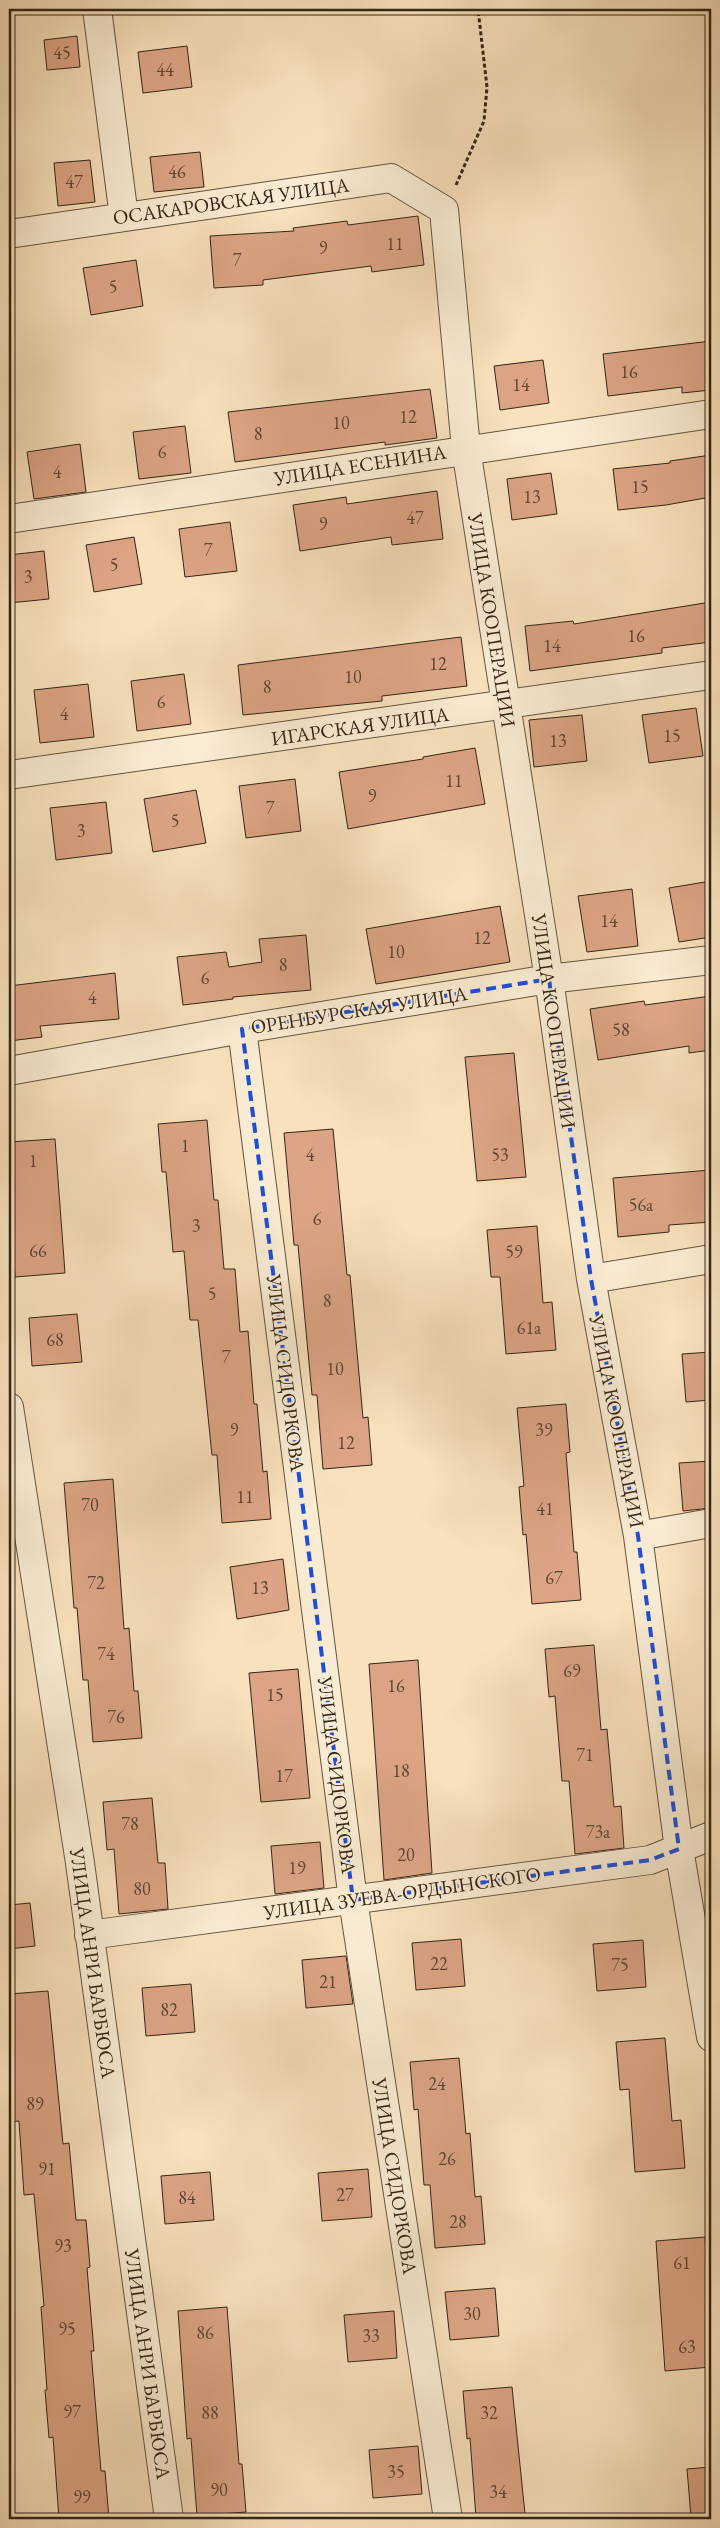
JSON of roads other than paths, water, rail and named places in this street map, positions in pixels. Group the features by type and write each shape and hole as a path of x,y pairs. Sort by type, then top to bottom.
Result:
{"street":[{"path":"97,9 124,217"},
{"name":"ОСАКАРОВСКАЯ УЛИЦА","path":"9,234 391,178 444,210"},
{"name":"УЛИЦА КООПЕРАЦИИ","path":"444,210 466,449 549,979 590,1279 638,1536 679,1849 711,2037"},
{"name":"УЛИЦА ЕСЕНИНА","path":"9,519 466,449 711,414"},
{"name":"ИГАРСКАЯ УЛИЦА","path":"9,774 505,706 711,675"},
{"name":"ОРЕНБУРСКАЯ УЛИЦА","path":"9,1071 242,1029 549,979 711,960"},
{"name":"УЛИЦА СИДОРКОВА","path":"242,1029 353,1900 448,2519"},
{"path":"590,1279 711,1259"},
{"name":"УЛИЦА АНРИ БАРБЮСА","path":"9,1408 80,1863 169,2519"},
{"path":"638,1536 711,1523"},
{"name":"УЛИЦА ЗУЕВА-ОРДЫНСКОГО","path":"89,1935 650,1860 711,1836"}]}
